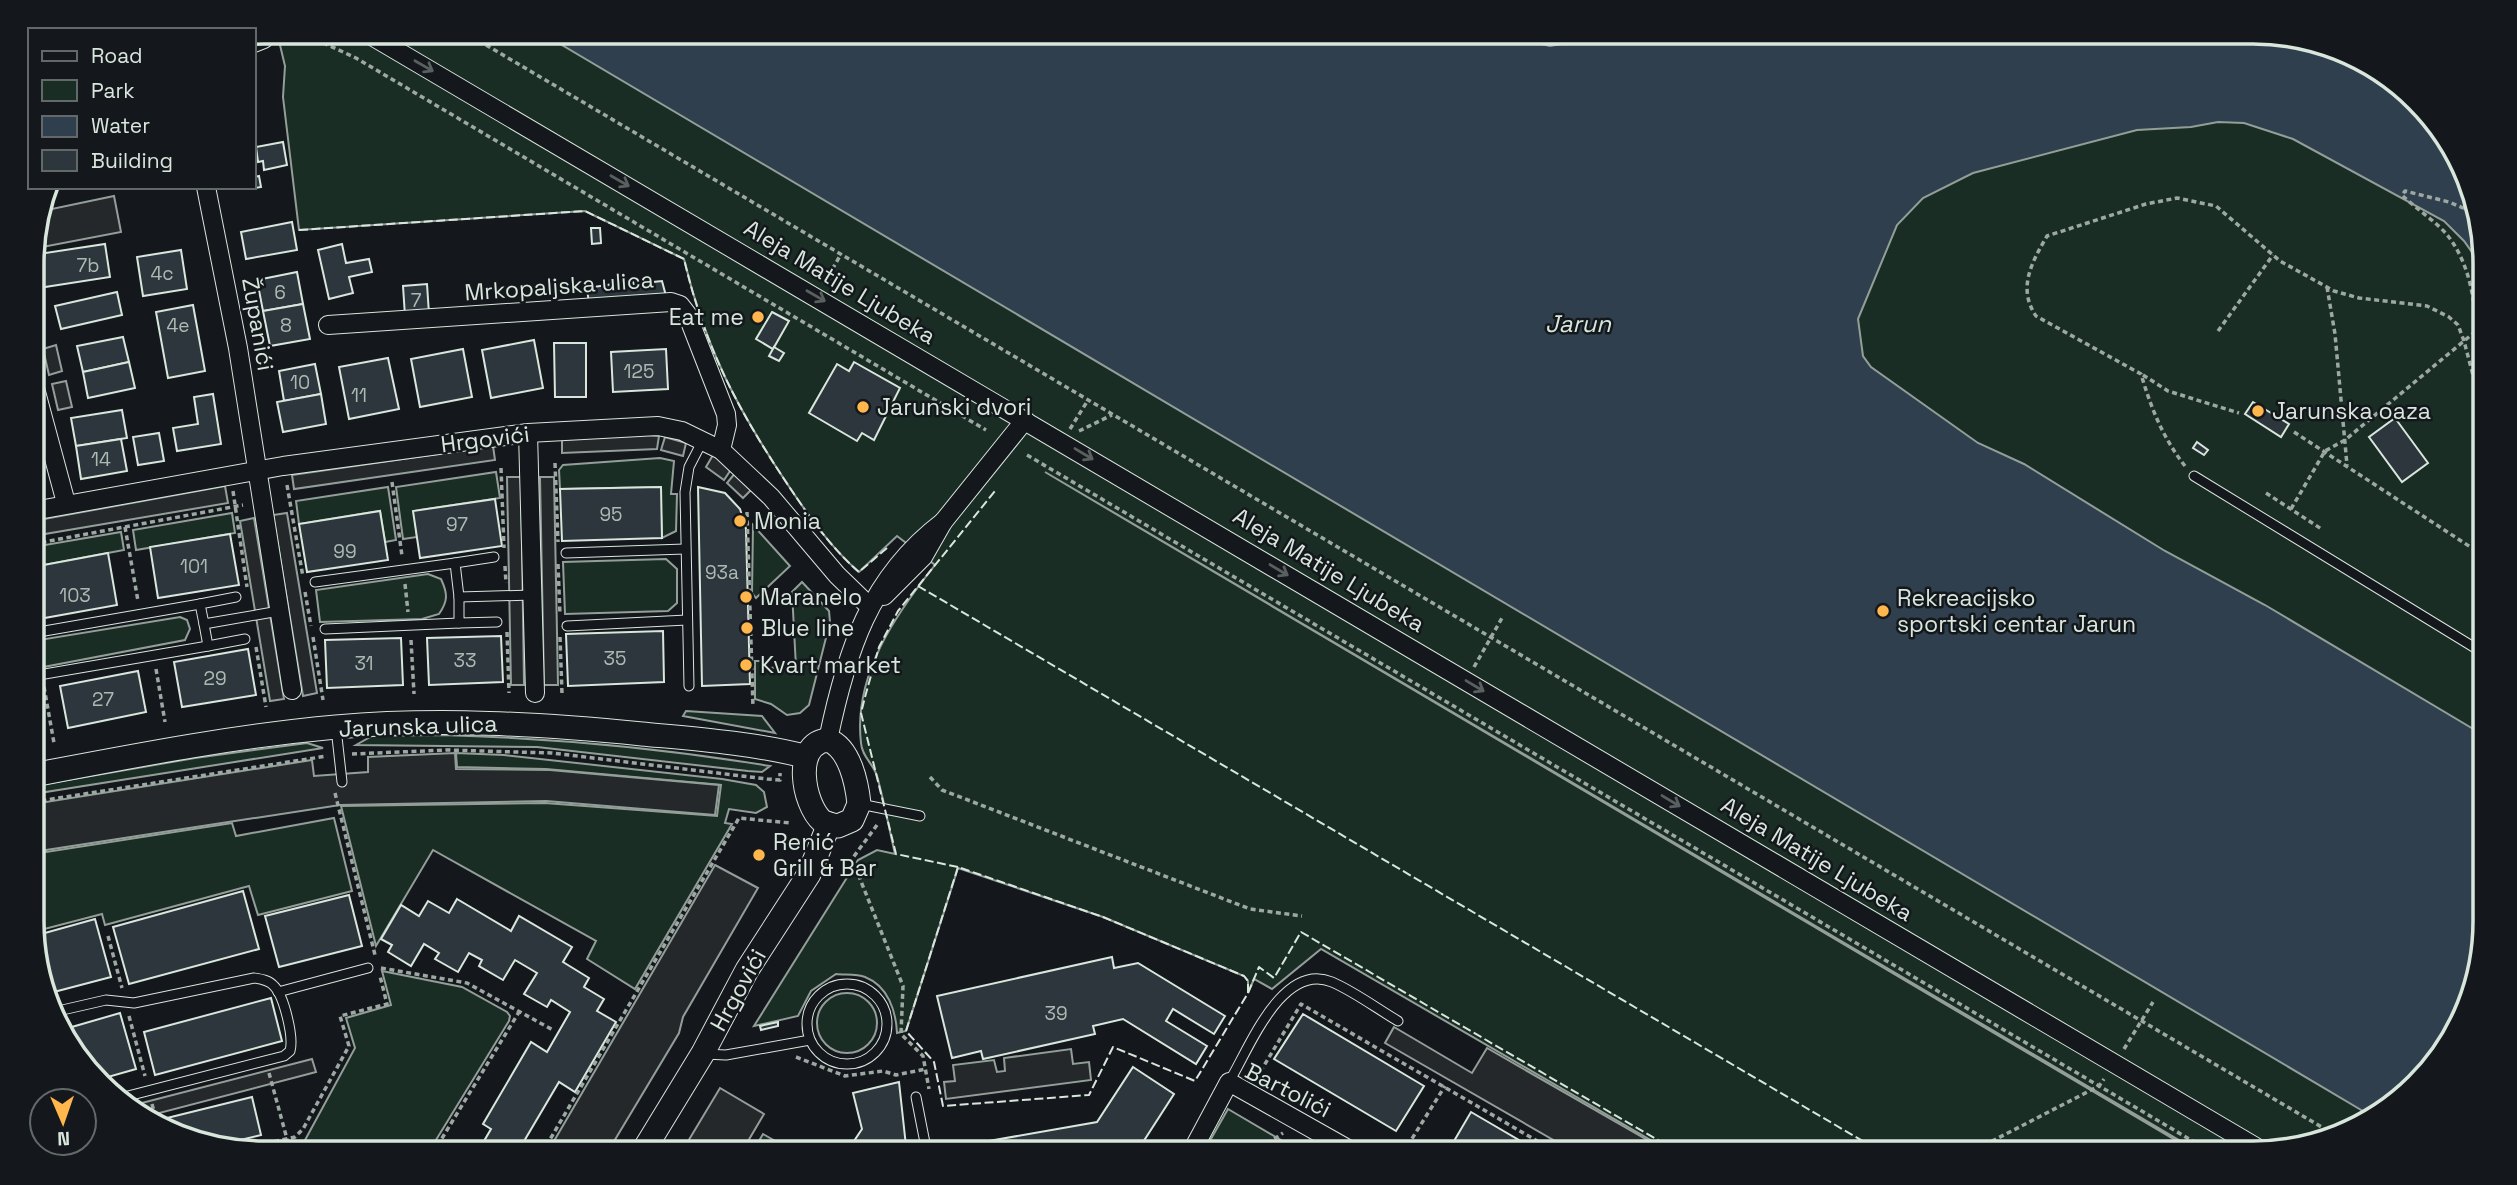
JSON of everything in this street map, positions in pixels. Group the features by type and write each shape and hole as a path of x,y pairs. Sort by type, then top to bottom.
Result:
{"street":[{"name":"Aleja Matije Ljubeka","path":"385,44 2246,1141"},
{"name":"Županići","path":"206,189 238,348 256,470"},
{"name":"Mrkopaljska ulica","path":"328,325 671,302 680,305 687,314 726,414 727,425 721,450"},
{"path":"828,740 847,659 870,607 894,588 923,557 943,522 1025,420"},
{"path":"44,421 66,503"},
{"name":"Hrgovići","path":"44,508 256,470 528,433 658,426 703,440 721,450 771,497 837,575 870,607"},
{"path":"528,433 535,693"},
{"path":"256,470 292,690"},
{"name":"Jarunska ulica","path":"44,773 148,753 336,727 461,722 523,724 696,739 804,756"},
{"path":"828,740 836,743 848,762 859,804 852,820 845,825 822,821 812,803 804,756 812,744 828,740"},
{"name":"Hrgovići","path":"649,1141 703,1053 747,970 809,874 829,824"},
{"name":"Bartolići","path":"1197,1141 1229,1082 1334,1141"}],"lane":[{"path":"688,686 685,550 687,480 689,467 703,440"},
{"path":"2193,476 2473,647"},
{"path":"562,556 685,550"},
{"path":"315,582 494,557"},
{"path":"455,563 459,624"},
{"path":"459,597 533,595"},
{"path":"44,631 236,597"},
{"path":"200,604 208,646"},
{"path":"204,624 279,611"},
{"path":"567,626 687,620"},
{"path":"325,629 497,622"},
{"path":"44,674 245,639"},
{"path":"336,727 342,782"},
{"path":"859,804 920,816"},
{"path":"278,992 369,968"},
{"path":"62,1010 106,1000 134,1003 254,978 271,983 278,992 292,1043 290,1051 284,1056 129,1095"},
{"path":"1229,1082 1280,996 1303,979 1331,981 1398,1021"},
{"path":"860,985 872,991 887,1013 885,1038 871,1057 860,1062 849,1064 826,1058 810,1040 808,1014 822,992 833,986 860,985"},
{"path":"703,1053 726,1055 810,1040"},
{"path":"916,1097 925,1141"}],"path":[{"path":"326,44 356,58 986,430"},
{"path":"485,44 2326,1129"},
{"path":"2467,209 2405,191 2402,195 2448,236 2471,287 2473,305"},
{"path":"2239,413 2168,391 2036,316 2028,303 2028,268 2046,236 2146,204 2177,198 2216,206 2273,255 2328,287 2359,298 2427,306 2449,317 2458,325 2465,341 2473,373"},
{"path":"821,288 842,253"},
{"path":"2218,331 2273,255"},
{"path":"2328,287 2347,464"},
{"path":"2291,509 2325,451 2345,440 2473,334"},
{"path":"2141,374 2152,412 2171,449 2193,476"},
{"path":"1088,400 1068,434 1075,434 1112,415"},
{"path":"2294,432 2347,464 2393,498 2473,546"},
{"path":"1027,455 1441,696 2193,1141"},
{"path":"1048,468 1054,457"},
{"path":"555,463 558,544"},
{"path":"392,482 410,625 414,694"},
{"path":"2266,493 2323,530"},
{"path":"44,542 252,503"},
{"path":"747,512 753,707"},
{"path":"562,556 562,694"},
{"path":"1472,672 1502,618"},
{"path":"44,703 54,743"},
{"path":"353,754 447,750 552,753 767,779 780,779 780,774"},
{"path":"44,800 326,756"},
{"path":"930,777 942,790 1250,909 1302,916"},
{"path":"549,1141 739,818 790,823"},
{"path":"877,825 852,859 903,986 901,1034 923,1056 930,1094"},
{"path":"108,936 155,1113"},
{"path":"369,968 467,983 552,1030"},
{"path":"2115,1064 2153,1002"},
{"path":"1248,1093 1301,1004 1538,1141"},
{"path":"440,1141 519,1012"},
{"path":"795,1056 845,1076 883,1071 897,1075 926,1069"},
{"path":"266,1061 286,1141"},
{"path":"1412,1141 1445,1086"},
{"path":"1992,1141 2099,1086"},
{"path":"1270,1141 1299,1121"}],"green space":[{"name":"Rekreacijsko sportski centar Jarun","path":"2254,44 2297,48 2338,60 2387,89 2409,108 2428,130 2457,179 2466,206 2471,235 2473,922 2469,965 2457,1006 2428,1055 2409,1077 2387,1096 2351,1119 2324,1130 2268,1141 2181,1141 1045,472 2177,1141 1652,1141 1321,949 1272,989 1254,979 1248,993 1248,981 1244,976 1103,917 958,868 906,1031 897,1033 893,1008 880,986 862,976 836,974 811,991 798,1016 754,1026 858,860 877,850 895,854 877,776 862,748 860,718 864,693 880,647 906,604 935,565 897,536 859,572 830,542 788,485 754,431 725,377 702,321 684,259 585,211 299,230 283,97 285,66 280,45"},
{"path":"660,458 674,461 671,494 677,494 676,531 662,538 660,487 560,489 559,470 563,465"},
{"path":"496,472 500,498 414,511 417,537 403,539 396,487"},
{"path":"388,487 396,540 385,542 380,511 299,524 296,501"},
{"path":"232,513 235,533 136,550 133,530"},
{"path":"753,525 790,566 756,598 752,593"},
{"path":"121,532 124,550 44,565 44,545"},
{"path":"666,559 677,569 677,603 668,611 565,614 563,562"},
{"path":"428,574 441,579 445,589 446,597 439,614 422,619 320,622 316,590"},
{"path":"802,582 829,611 830,622 809,705 800,713 787,715 771,704 755,699 755,661 764,661 765,668 796,667 792,592"},
{"path":"180,617 187,620 190,629 185,640 44,667 44,639"},
{"path":"686,711 762,716 775,733 683,716"},
{"path":"442,735 607,745 770,766 762,772 748,771 537,747 356,745 372,736"},
{"path":"307,743 323,748 44,792 44,784 195,758"},
{"path":"456,753 504,755 722,779 756,785 764,792 767,807 756,813 729,809 725,823 732,824 635,989 587,959 596,941 433,850 376,946 341,806 545,803 717,816 721,785 546,769 457,767"},
{"path":"334,818 352,891 258,915 249,886 105,925 102,914 44,929 44,852 232,823 236,836"},
{"path":"382,971 462,987 510,1016 435,1141 305,1141 355,1048 346,1018 391,1005"},
{"path":"847,993 868,1002 877,1023 868,1044 847,1053 826,1044 817,1023 826,1002"},
{"path":"1228,1109 1283,1141 1210,1141"},
{"path":"763,1134 775,1141 759,1141"}],"shaded area":[{"path":"114,196 121,232 44,247 50,209"},
{"path":"56,345 62,371 49,375 44,349"},
{"path":"66,381 72,407 58,410 52,384"},
{"path":"637,434 659,436 657,449 562,453 562,439"},
{"path":"665,437 686,443 683,456 661,450"},
{"path":"493,446 495,460 294,489 292,475"},
{"path":"713,455 732,468 724,480 706,467"},
{"path":"736,472 753,488 743,498 727,483"},
{"path":"507,477 521,477 524,685 511,685"},
{"path":"540,477 554,477 558,685 544,685"},
{"path":"225,486 228,503 44,534 44,519"},
{"path":"287,513 317,693 303,696 273,515"},
{"path":"254,518 284,699 270,701 240,521"},
{"path":"455,753 456,769 550,770 719,785 715,815 546,801 340,805 44,850 44,802 312,760 314,776 368,772 368,757"},
{"path":"715,865 758,888 683,1017 679,1033 614,1141 554,1141"},
{"path":"1394,1027 1472,1073 1487,1048 1649,1141 1555,1141 1385,1043"},
{"path":"1071,1049 1073,1064 1089,1062 1091,1080 946,1099 944,1082 955,1081 953,1065 994,1060 997,1072 1005,1071 1004,1058"},
{"path":"312,1059 316,1072 157,1114 141,1103"},
{"path":"720,1088 764,1114 748,1141 688,1141"}],"water":[{"name":"Jarun","path":"560,44 2254,44 2311,51 2364,73 2409,108 2444,154 2457,179 2466,206 2472,253 2444,221 2293,139 2244,123 2218,122 2191,127 2137,130 1973,173 1923,198 1897,225 1858,319 1863,356 1871,367 1978,443 2024,464 2165,551 2265,605 2473,729 2473,922 2469,965 2462,992 2444,1031 2428,1055 2409,1077 2364,1112"}],"building":[{"path":"283,142 287,165 264,170 263,161 258,162 256,147"},
{"path":"259,176 261,187 256,188 256,177"},
{"path":"292,222 297,250 246,259 241,232"},
{"path":"591,228 600,228 601,243 592,244"},
{"path":"105,244 110,277 44,287 44,253"},
{"path":"342,244 346,263 369,259 372,272 349,277 353,293 329,299 318,250"},
{"path":"181,250 187,289 143,296 137,257"},
{"path":"297,272 303,304 263,311 257,280"},
{"path":"633,281 634,288 653,286 653,282 662,281 666,296 589,304 587,288"},
{"path":"427,284 429,314 405,316 403,286"},
{"path":"117,292 122,315 61,329 55,306"},
{"path":"303,304 310,339 270,346 263,311"},
{"path":"193,305 205,371 168,378 156,312"},
{"path":"772,312 789,321 773,349 756,339"},
{"path":"123,337 129,362 83,372 77,346"},
{"path":"534,340 543,388 491,398 482,350"},
{"path":"554,343 586,343 586,397 555,397"},
{"path":"774,347 784,353 779,361 769,356"},
{"path":"463,349 472,397 420,407 411,359"},
{"path":"666,349 668,389 613,392 611,352"},
{"path":"388,358 399,409 349,419 339,367"},
{"path":"129,362 135,388 88,398 83,372"},
{"path":"854,362 900,388 874,440 862,433 857,441 809,413 837,364 849,371"},
{"path":"315,364 321,394 284,401 279,371"},
{"path":"213,394 221,444 177,451 173,428 198,424 194,397"},
{"path":"321,394 326,424 283,432 277,402"},
{"path":"2253,402 2289,424 2281,437 2245,414"},
{"path":"122,410 127,438 76,446 71,418"},
{"path":"2395,418 2428,463 2402,482 2369,437"},
{"path":"159,433 164,461 138,465 133,437"},
{"path":"121,439 127,471 81,479 76,446"},
{"path":"2197,442 2208,450 2204,455 2193,448"},
{"path":"661,487 662,538 562,541 560,489"},
{"path":"698,487 725,493 740,509 746,529 750,684 702,686"},
{"path":"495,499 502,546 420,558 413,511"},
{"path":"380,511 388,560 307,572 299,524"},
{"path":"230,534 239,585 158,598 150,547"},
{"path":"108,553 117,605 44,618 44,565"},
{"path":"663,631 664,682 568,686 566,634"},
{"path":"501,636 503,682 429,685 427,638"},
{"path":"401,638 403,685 327,688 325,640"},
{"path":"248,649 256,695 182,707 174,662"},
{"path":"138,671 146,712 68,728 60,686"},
{"path":"243,891 259,949 129,984 113,927"},
{"path":"349,895 362,946 279,967 265,916"},
{"path":"457,899 511,931 519,916 572,947 563,962 589,978 584,987 604,999 597,1011 616,1022 575,1092 559,1082 524,1141 484,1141 491,1129 483,1124 531,1042 547,1052 570,1012 551,1000 547,1007 524,994 537,973 515,960 503,980 479,966 482,960 469,953 458,972 435,959 439,953 424,944 411,966 388,952 392,945 381,939 401,905 419,916 428,901 449,913"},
{"path":"95,919 111,977 55,992 45,933"},
{"path":"1112,957 1114,968 1138,963 1225,1016 1214,1034 1173,1009 1166,1021 1207,1046 1196,1064 1123,1019 1093,1026 1095,1034 983,1059 981,1051 952,1058 937,996"},
{"path":"271,998 282,1041 155,1075 144,1032"},
{"path":"120,1013 136,1069 108,1077 89,1055 71,1027"},
{"path":"1303,1014 1424,1086 1396,1131 1274,1059"},
{"path":"778,1022 778,1026 761,1030 760,1026"},
{"path":"1133,1067 1174,1094 1144,1141 989,1141 1097,1122"},
{"path":"899,1082 905,1141 854,1141 862,1129 853,1093"},
{"path":"252,1097 261,1135 241,1140 220,1137 166,1118"},
{"path":"1471,1112 1521,1141 1454,1141"}],"fence":[{"path":"299,230 585,211 684,259 702,321 725,377 754,431 804,508 830,542 859,572 887,548"},
{"path":"958,867 896,854 861,713 879,647 898,611 995,491"},
{"path":"918,586 1863,1141"},
{"path":"958,867 1103,917 1244,976 1248,981 1248,993 1195,1081 1113,1047 1089,1095 943,1106 934,1062 906,1031 958,867"},
{"path":"1248,993 1259,967 1274,978 1301,932 1659,1141"}],"place":[{"name":"Eat me","path":"758,317"},
{"name":"Jarunski dvori","path":"863,407"},
{"name":"Jarunska oaza","path":"2258,411"},
{"name":"Monia","path":"740,521"},
{"name":"Maranelo","path":"746,597"},
{"name":"Rekreacijsko sportski centar Jarun","path":"1883,611"},
{"name":"Blue line","path":"747,628"},
{"name":"Kvart market","path":"746,665"},
{"name":"Renić Grill & Bar","path":"759,855"}]}
